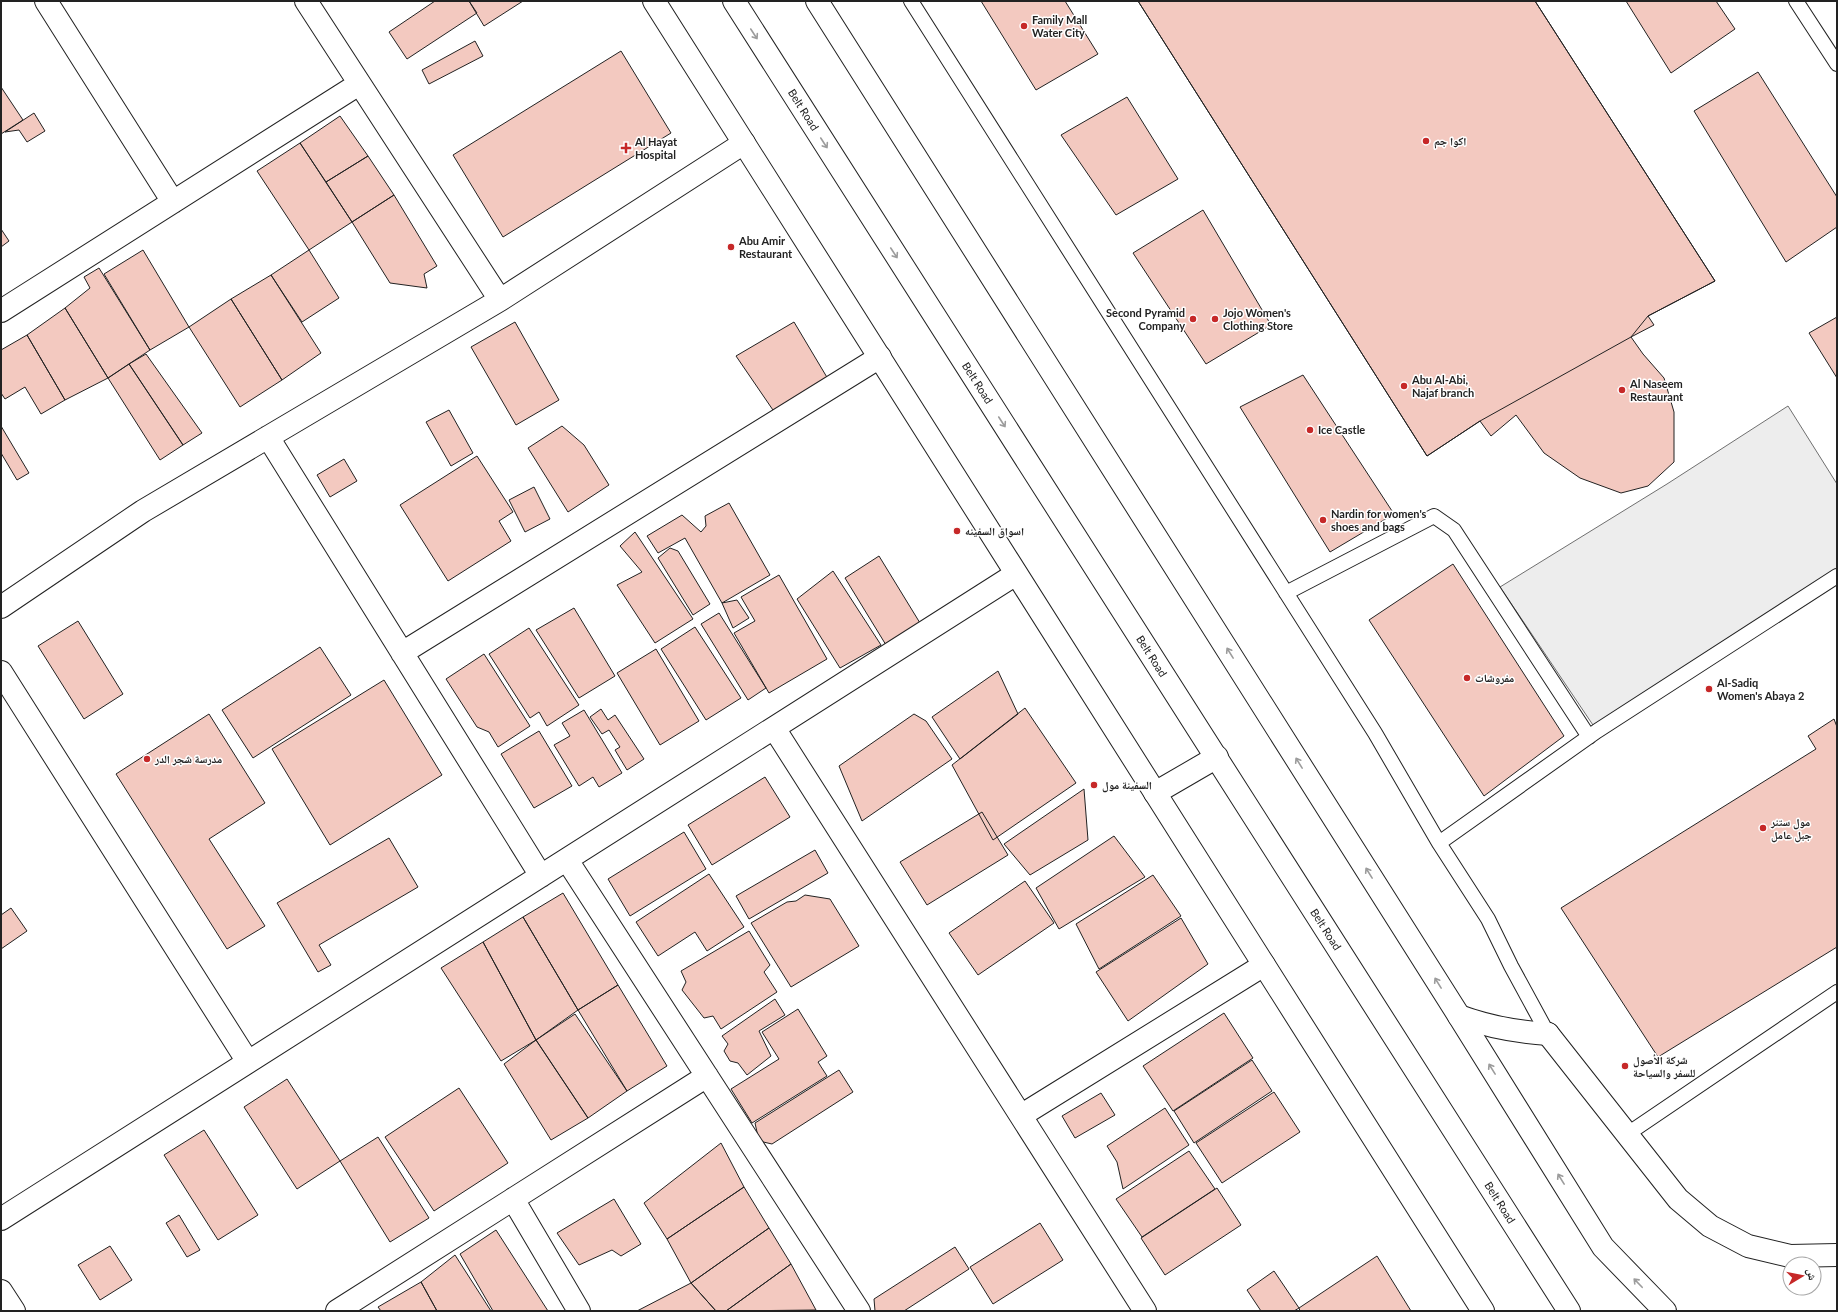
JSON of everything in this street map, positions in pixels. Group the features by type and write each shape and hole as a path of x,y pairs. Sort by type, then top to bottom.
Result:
{"street":[{"path":"46,1 173,202"},
{"path":"306,1 358,84 500,300"},
{"path":"654,1 1483,1311"},
{"name":"Belt Road","path":"734,1 1569,1311"},
{"path":"817,1 1459,1016 1603,1247 1665,1311"},
{"path":"1,311 358,84"},
{"path":"1,606 143,511 500,300 744,143"},
{"path":"402,653 880,357"},
{"path":"268,437 541,876"},
{"path":"1,1219 1016,574"},
{"path":"1,672 248,1062"},
{"path":"774,728 1022,1115 1145,1311"},
{"path":"1155,794 1216,757"},
{"path":"567,860 859,1311"},
{"path":"1022,1115 1264,965"},
{"path":"1459,1016 1495,1028 1518,1032 1548,1034 1626,1135 1678,1198 1710,1226 1748,1246 1790,1256 1837,1255"},
{"path":"336,1311 707,1076"},
{"path":"513,1199 579,1311"},
{"path":"1,1290 14,1311"}],"lane":[{"path":"911,1 1375,733 1439,843 1488,920 1548,1034"},
{"path":"1796,1 1837,64"},
{"path":"1286,593 1434,516 1454,530 1589,736"},
{"path":"1439,843 1589,736 1837,576"},
{"path":"1626,1135 1837,992"}],"shaded area":[{"path":"1788,406 1837,484 1837,576 1597,731 1500,587 1667,484"}],"building":[{"path":"435,1 469,1 477,13 407,59 389,32"},
{"path":"469,1 523,1 484,26"},
{"path":"981,1 1065,1 1098,54 1036,90"},
{"name":"اكوا جم","path":"1138,1 1535,1 1715,281 1648,316 1654,325 1631,337 1643,354 1664,378 1674,412 1674,462 1648,486 1621,493 1580,478 1544,453 1516,415 1491,436 1480,421 1427,456"},
{"name":"اكوا جم","path":"1138,1 1535,1 1715,281 1648,316 1631,337 1480,421 1427,456"},
{"path":"1626,1 1716,1 1735,29 1671,73"},
{"path":"475,41 483,56 429,84 422,70"},
{"path":"621,51 671,133 503,237 453,155"},
{"path":"1758,72 1837,197 1837,227 1786,262 1694,111"},
{"path":"1,87 23,120 1,134"},
{"path":"1127,97 1178,179 1116,215 1061,135"},
{"path":"34,113 45,131 27,142 19,130 5,132"},
{"path":"340,116 368,156 326,182 300,143"},
{"path":"300,143 352,222 309,250 257,171"},
{"path":"368,156 394,195 352,222 326,182"},
{"path":"394,195 437,266 424,274 427,288 390,283 352,222"},
{"path":"1203,210 1271,325 1206,364 1133,253"},
{"path":"1,229 9,241 1,247"},
{"path":"143,250 189,327 150,350 104,274"},
{"path":"309,250 339,298 302,322 271,275"},
{"path":"99,268 150,350 108,378 65,308 90,288 84,277"},
{"path":"271,275 321,353 282,380 231,299"},
{"path":"231,299 282,380 240,407 189,327"},
{"path":"65,308 108,378 65,400 27,335"},
{"path":"1837,317 1837,378 1809,333"},
{"path":"515,322 559,400 516,425 471,347"},
{"path":"794,322 828,379 775,413 736,356"},
{"path":"27,335 65,400 41,414 25,387 5,399 1,393 1,350"},
{"path":"146,354 202,433 183,445 129,364"},
{"path":"129,364 183,445 160,460 108,378"},
{"path":"1303,375 1394,514 1330,552 1240,407"},
{"path":"449,410 473,453 451,466 426,422"},
{"path":"1,426 29,473 17,480 1,453"},
{"path":"562,426 584,445 609,485 568,512 528,448"},
{"path":"477,456 513,512 499,521 511,541 448,581 400,505"},
{"path":"344,459 357,481 330,497 317,475"},
{"path":"534,487 550,519 525,532 509,500"},
{"path":"729,503 770,575 722,603 685,538 658,553 647,536 682,515 701,532 706,526 705,516"},
{"path":"635,532 693,619 655,643 617,585 642,572 620,546"},
{"path":"670,548 678,551 710,604 693,615 658,558"},
{"path":"879,556 920,623 886,645 845,578"},
{"name":"مفروشات","path":"1453,564 1564,736 1484,796 1369,620"},
{"path":"833,571 881,645 840,668 797,599"},
{"path":"779,575 827,659 769,693 734,633 755,621 741,597"},
{"path":"737,600 749,618 733,628 722,603"},
{"path":"574,608 615,676 579,698 536,630"},
{"path":"719,613 766,688 748,700 701,624"},
{"path":"78,621 123,694 84,719 38,646"},
{"path":"695,627 741,698 706,720 661,649"},
{"path":"529,628 579,705 547,726 539,712 530,718 489,654"},
{"path":"320,647 351,695 253,758 222,710"},
{"path":"656,649 699,721 660,745 617,673"},
{"path":"484,654 530,726 498,747 489,732 477,727 446,679"},
{"path":"998,671 1018,714 960,759 932,717"},
{"path":"384,680 442,775 330,845 272,749"},
{"path":"1025,708 1076,783 993,840 952,765"},
{"path":"601,709 608,720 615,715 644,759 627,770 615,750 620,747 609,730 602,734 590,717"},
{"path":"584,710 622,773 599,787 593,777 579,786 554,745 570,736 562,723"},
{"path":"209,714 265,803 209,839 265,926 227,949 116,774"},
{"path":"914,714 926,721 952,759 862,821 839,766"},
{"name":"مول ستنر جبل عامل","path":"1834,719 1837,727 1837,947 1658,1057 1561,908 1816,749 1808,736"},
{"path":"539,731 572,786 534,808 501,754"},
{"path":"765,777 790,817 712,865 688,825"},
{"path":"1084,789 1088,840 1030,875 1004,844"},
{"path":"982,812 1008,855 927,905 900,862"},
{"path":"684,832 706,869 630,916 608,879"},
{"path":"1114,836 1145,877 1059,929 1036,888"},
{"path":"389,838 418,887 319,945 331,965 318,972 277,903"},
{"path":"815,850 828,873 749,919 736,896"},
{"path":"709,874 744,927 707,951 695,932 658,956 636,922"},
{"path":"1153,875 1181,916 1099,969 1076,924"},
{"path":"1025,881 1054,923 978,975 949,933"},
{"path":"563,893 618,985 578,1010 523,917"},
{"path":"805,895 830,899 859,946 791,987 751,923 787,902 796,901"},
{"path":"11,908 27,931 1,949 1,915"},
{"path":"523,917 578,1010 536,1040 483,942"},
{"path":"1181,918 1208,964 1128,1021 1096,972"},
{"path":"749,931 770,965 764,972 777,992 721,1029 713,1016 704,1018 682,990 686,982 681,971"},
{"path":"483,942 536,1040 501,1061 441,968"},
{"path":"618,985 667,1066 627,1091 578,1010"},
{"path":"775,999 785,1015 759,1031 771,1056 747,1075 738,1063 730,1061 724,1051 728,1044 722,1036"},
{"path":"798,1009 827,1056 818,1062 827,1076 752,1123 731,1089 779,1059 762,1032"},
{"path":"1224,1013 1253,1058 1173,1111 1143,1066"},
{"path":"575,1014 627,1091 588,1118 536,1040"},
{"path":"536,1040 588,1118 551,1140 504,1064"},
{"path":"1252,1060 1272,1091 1194,1143 1174,1111"},
{"path":"839,1070 853,1092 772,1144 759,1141 755,1123"},
{"path":"287,1079 340,1161 297,1189 244,1107"},
{"path":"459,1088 508,1163 434,1211 385,1137"},
{"path":"1274,1092 1300,1132 1222,1183 1196,1143"},
{"path":"1101,1093 1115,1115 1075,1138 1062,1116"},
{"path":"1165,1108 1189,1145 1123,1189 1117,1162 1107,1146"},
{"path":"204,1130 258,1215 218,1240 164,1155"},
{"path":"378,1137 429,1218 390,1242 340,1161"},
{"path":"721,1143 744,1187 667,1239 644,1203"},
{"path":"1189,1151 1215,1189 1142,1237 1116,1199"},
{"path":"744,1187 769,1228 691,1283 667,1239"},
{"path":"1217,1188 1241,1225 1165,1275 1141,1238"},
{"path":"614,1199 641,1244 621,1256 612,1250 579,1265 557,1233"},
{"path":"179,1215 200,1250 187,1257 166,1223"},
{"path":"1040,1223 1063,1260 993,1304 970,1267"},
{"path":"769,1228 791,1264 726,1311 716,1311 691,1283"},
{"path":"496,1230 548,1311 493,1311 460,1254"},
{"path":"110,1246 132,1280 100,1300 78,1265"},
{"path":"955,1247 969,1269 904,1311 875,1311 874,1299"},
{"path":"455,1255 491,1311 437,1311 421,1282"},
{"path":"1377,1256 1411,1311 1300,1311 1299,1308"},
{"path":"791,1264 816,1310 726,1311"},
{"path":"1274,1271 1299,1308 1294,1311 1261,1311 1247,1290"},
{"path":"421,1282 437,1311 381,1311 378,1307"},
{"path":"691,1283 716,1311 637,1311"}],"place":[{"name":"Family Mall Water City","path":"1024,26"},
{"name":"اكوا جم","path":"1426,141"},
{"name":"Al Hayat Hospital","path":"626,148"},
{"name":"Abu Amir Restaurant","path":"731,247"},
{"name":"Second Pyramid Company","path":"1193,319"},
{"name":"Jojo Women's Clothing Store","path":"1215,319"},
{"name":"Abu Al-Abi, Najaf branch","path":"1404,386"},
{"name":"Al Naseem Restaurant","path":"1622,390"},
{"name":"Ice Castle","path":"1310,430"},
{"name":"Nardin for women's shoes and bags","path":"1323,520"},
{"name":"اسواق السفينه","path":"957,531"},
{"name":"مفروشات","path":"1467,678"},
{"name":"Al-Sadiq Women's Abaya 2","path":"1709,689"},
{"name":"مدرسة شجر الدر","path":"147,759"},
{"name":"السفينة مول","path":"1094,785"},
{"name":"مول ستنر جبل عامل","path":"1763,828"},
{"name":"شركة الأصول للسفر والسياحة","path":"1625,1066"}]}
